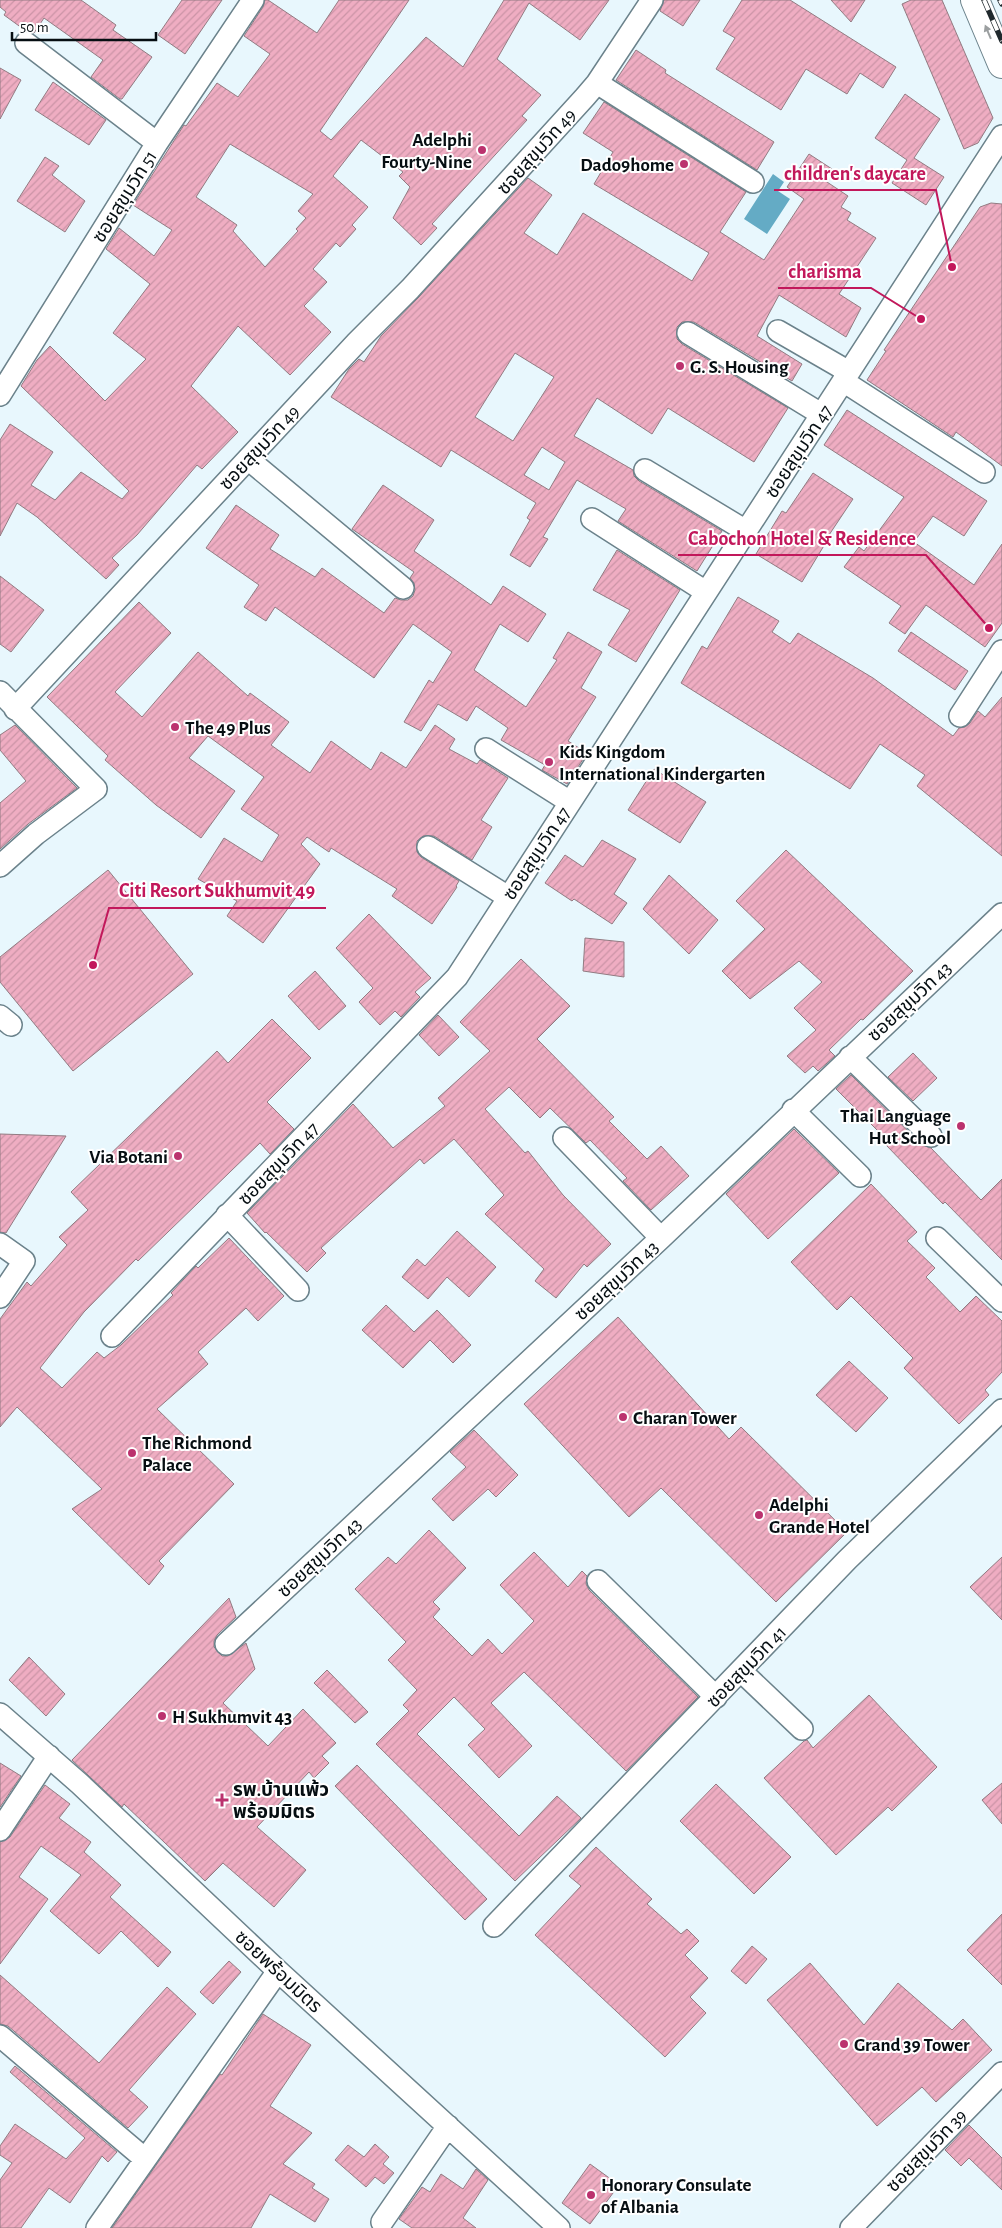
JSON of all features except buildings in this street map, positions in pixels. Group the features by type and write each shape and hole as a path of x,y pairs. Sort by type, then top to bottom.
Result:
{"main road":[{"path":"975,0 1002,64"}],"street":[{"name":"ซอยสุขุมวิท 51","path":"0,395 157,143 253,0"},
{"name":"ซอยสุขุมวิท 49","path":"15,709 357,342 410,290 597,83 652,0"},
{"path":"26,43 157,143"},
{"path":"597,83 753,182"},
{"name":"ซอยสุขุมวิท 47","path":"112,1336 457,977 1002,136"},
{"path":"778,331 984,472"},
{"path":"688,333 821,414"},
{"path":"248,459 403,588"},
{"path":"645,470 746,531"},
{"path":"592,518 706,592"},
{"path":"960,716 1002,652"},
{"path":"0,692 96,789 36,834 0,866"},
{"path":"486,749 570,802"},
{"path":"428,847 508,897"},
{"name":"ซอยสุขุมวิท 43","path":"226,1644 662,1238 793,1110 1002,914"},
{"path":"850,1057 931,1136"},
{"path":"793,1110 860,1176"},
{"path":"564,1138 662,1238"},
{"path":"227,1215 298,1290"},
{"path":"937,1238 1002,1301"},
{"path":"0,1244 24,1261 0,1297"},
{"name":"ซอยสุขุมวิท 41","path":"494,1926 848,1560 1002,1410"},
{"path":"598,1581 716,1697"},
{"path":"741,1671 802,1729"},
{"name":"ซอยพร้อมมิตร","path":"0,1714 49,1756 278,1971 559,2228"},
{"path":"0,1830 49,1756"},
{"path":"97,2228 278,1971"},
{"path":"0,2036 145,2159"},
{"name":"ซอยสุขุมวิท 39","path":"851,2228 1002,2073"},
{"path":"382,2222 448,2126"}],"water":[{"path":"773,174 784,182 778,191 790,199 767,234 744,219"}],"railway":[{"path":"984,0 1002,41"},
{"path":"1000,0 1002,4"}],"place":[{"name":"Adelphi Fourty-Nine","path":"482,150"},
{"name":"Dado9home","path":"684,164"},
{"name":"children's daycare","path":"952,267"},
{"name":"charisma","path":"921,319"},
{"name":"G. S. Housing","path":"680,366"},
{"name":"Cabochon Hotel & Residence","path":"989,628"},
{"name":"The 49 Plus","path":"175,727"},
{"name":"Kids Kingdom International Kindergarten","path":"549,762"},
{"name":"Citi Resort Sukhumvit 49","path":"93,965"},
{"name":"Thai Language Hut School","path":"961,1126"},
{"name":"Via Botani","path":"178,1156"},
{"name":"Charan Tower","path":"623,1417"},
{"name":"The Richmond Palace","path":"132,1453"},
{"name":"Adelphi Grande Hotel","path":"759,1515"},
{"name":"H Sukhumvit 43","path":"162,1716"},
{"name":"รพ.บ้านแพ้ว พร้อมมิตร","path":"222,1800"},
{"name":"Grand 39 Tower","path":"844,2044"},
{"name":"Honorary Consulate of Albania","path":"591,2195"}]}
